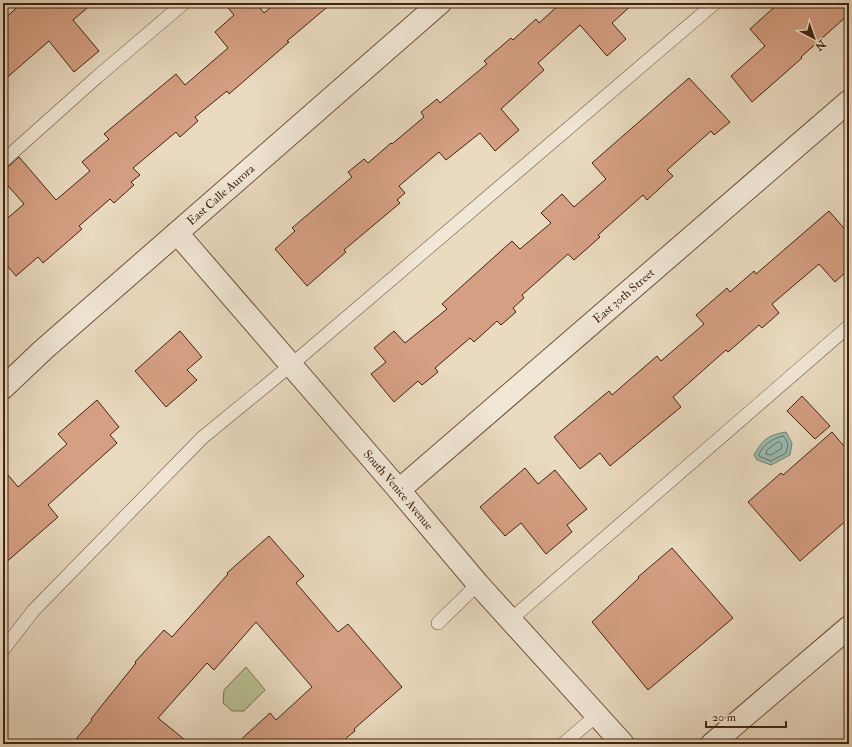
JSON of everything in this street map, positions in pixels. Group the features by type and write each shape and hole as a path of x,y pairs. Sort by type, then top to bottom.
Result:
{"street":[{"name":"East Calle Aurora","path":"3,388 44,350 440,3"},
{"name":"East 30th Street","path":"399,490 849,101"},
{"name":"South Venice Avenue","path":"177,233 399,490 478,584 623,744"},
{"path":"712,744 849,627"}],"lane":[{"path":"3,161 97,77 184,3"},
{"path":"3,650 33,611 202,438 291,365 715,3"},
{"path":"510,620 849,326"},
{"path":"438,623 478,584"},
{"path":"563,744 597,715"}],"green space":[{"path":"246,667 265,690 244,711 232,711 223,703 224,690"}],"water":[{"path":"786,432 792,443 790,455 771,465 757,460 754,455 763,441 770,436"}],"building":[{"path":"22,3 93,3 73,20 99,51 74,72 49,41 3,81 3,20"},
{"path":"224,3 256,3 264,13 276,3 332,3 287,41 289,42 229,94 227,91 195,117 198,121 180,137 176,132 133,168 140,175 131,182 134,185 114,203 110,199 79,226 82,229 43,263 38,257 16,276 3,261 3,222 24,204 3,180 3,169 8,167 19,157 56,200 90,171 82,162 109,139 104,134 176,74 185,85 228,48 215,32 234,15"},
{"path":"561,3 634,3 612,23 626,39 607,56 580,25 538,63 544,70 501,109 519,130 495,151 480,133 446,160 439,152 399,186 405,193 397,200 400,203 344,250 346,252 307,286 275,249 295,231 292,228 352,177 348,172 364,159 368,163 391,143 392,144 424,117 421,112 437,99 440,103 487,64 484,61 511,38 513,40 536,19 539,23"},
{"path":"779,3 849,3 849,14 752,102 731,76 765,46 750,29"},
{"path":"689,78 730,122 714,135 711,131 667,170 673,176 647,200 643,195 598,235 600,237 574,260 568,254 522,295 524,298 513,308 516,312 501,325 497,321 474,342 470,338 435,368 438,372 422,385 418,381 394,402 371,374 386,362 374,348 394,331 405,343 447,309 442,304 512,241 520,249 551,223 541,213 562,194 574,207 606,179 592,163"},
{"path":"829,211 849,234 849,269 835,282 819,264 772,304 779,313 762,328 759,325 728,352 726,350 673,397 681,407 610,466 600,453 580,469 554,437 609,391 612,395 657,356 661,361 704,324 696,315 727,288 730,292 754,271 756,274"},
{"path":"180,331 202,357 187,370 197,380 166,407 135,371"},
{"path":"802,396 830,426 815,439 787,411"},
{"path":"97,400 119,427 110,435 117,443 48,505 58,517 3,565 3,469 18,487 67,444 58,434"},
{"path":"832,432 849,452 849,518 800,561 748,502 781,473 783,475"},
{"path":"525,468 538,484 555,470 587,509 567,525 572,532 546,554 521,523 505,536 480,507"},
{"path":"269,536 304,576 296,583 338,632 348,624 402,687 339,744 236,744 270,713 276,720 312,687 256,622 214,670 207,663 158,718 190,744 72,744 136,663 135,662 164,630 172,637 228,574 227,573"},
{"path":"672,548 733,618 648,690 592,622 639,578 638,577"}]}
